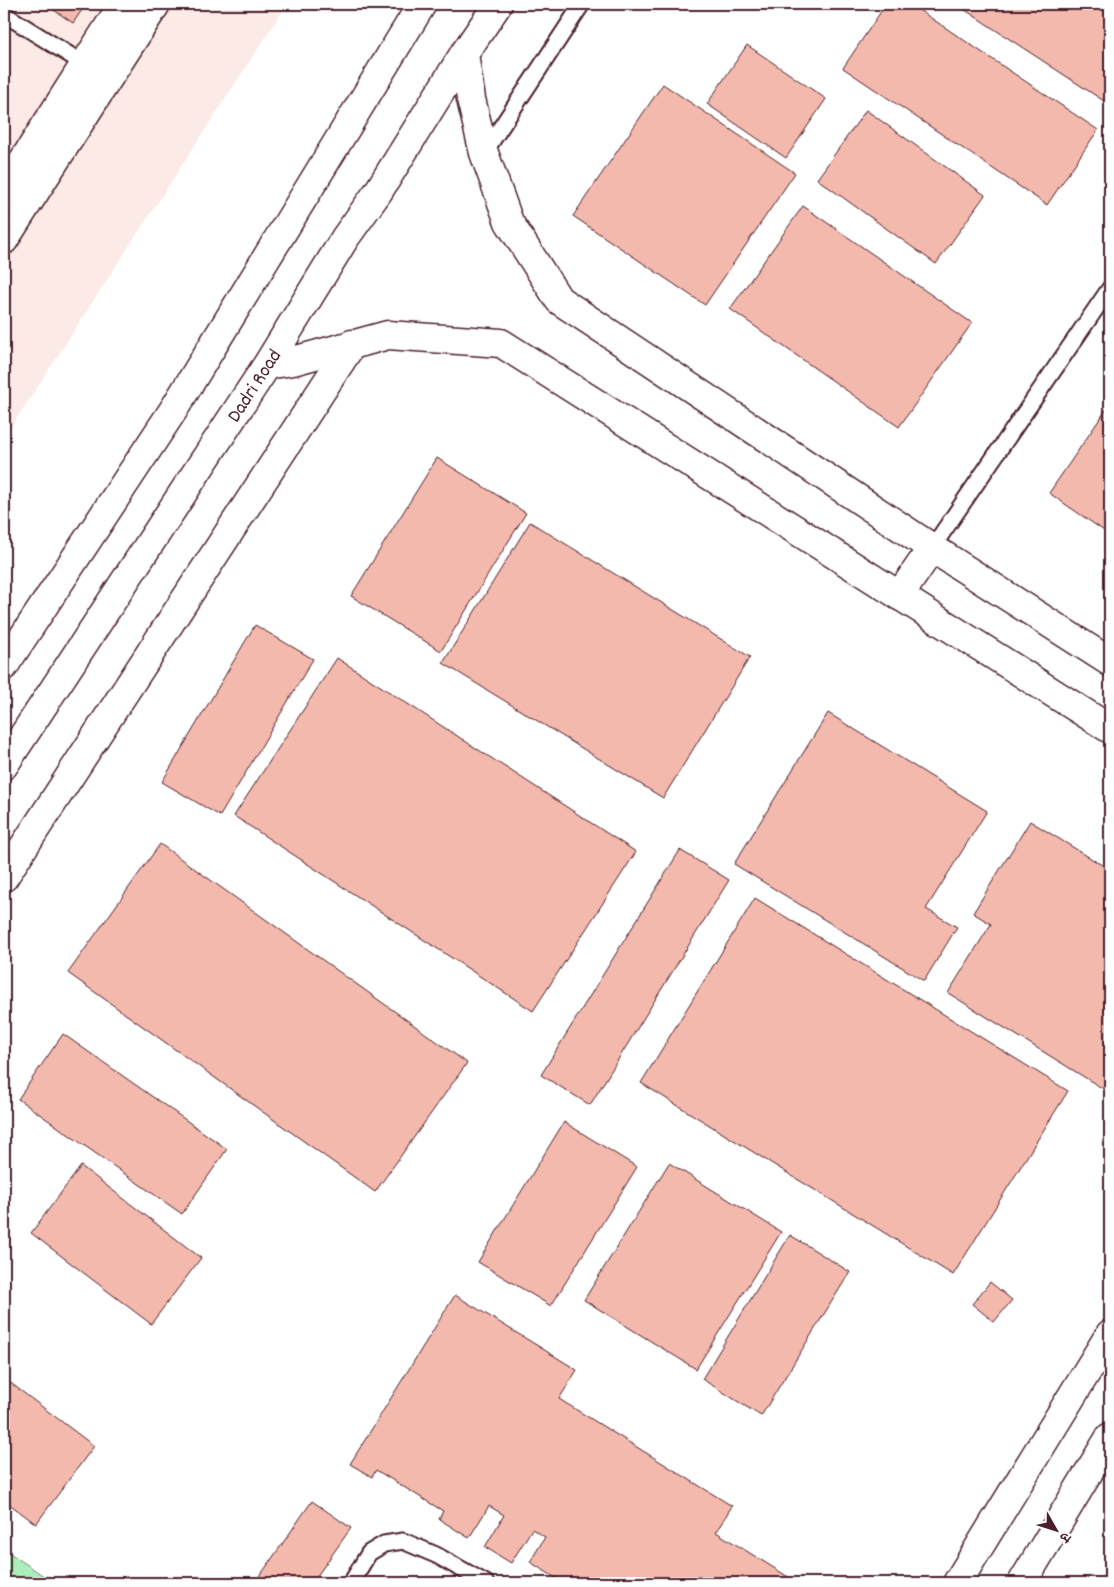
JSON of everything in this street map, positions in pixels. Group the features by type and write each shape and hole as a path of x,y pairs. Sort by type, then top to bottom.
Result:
{"street":[{"path":"4,240 97,71 123,4"},
{"path":"4,191 97,71 156,4"},
{"path":"4,666 174,409 422,4"},
{"name":"Dadri Road","path":"4,765 267,365 345,238 378,192 464,54 498,4"},
{"path":"464,54 471,99 484,153 509,222 559,300 932,548 1110,662"},
{"path":"267,365 293,361 388,334 501,343 1110,729"},
{"path":"4,877 352,344"},
{"path":"899,596 932,548"},
{"path":"957,1583 1110,1334"},
{"path":"1022,1583 1110,1437"}],"lane":[{"path":"484,153 582,4"},
{"path":"4,14 97,71"},
{"path":"932,548 1110,288"},
{"path":"352,1583 369,1553 384,1544 403,1542 436,1555 486,1583"}],"shaded area":[{"path":"4,4 287,4 4,438"}],"green space":[{"path":"4,1549 54,1583 4,1583"}],"building":[{"path":"45,4 86,4 73,23"},
{"path":"886,4 910,4 1098,130 1047,205 843,68"},
{"path":"956,4 1110,4 1110,105"},
{"path":"747,45 826,99 786,158 707,104"},
{"path":"663,84 795,173 705,305 573,216"},
{"path":"866,110 985,195 936,264 817,179"},
{"path":"803,206 972,323 899,427 730,309"},
{"path":"1110,404 1110,535 1049,493"},
{"path":"437,458 526,513 441,651 351,596"},
{"path":"530,522 750,657 663,798 443,663"},
{"path":"255,625 313,659 220,816 162,782"},
{"path":"337,658 636,852 533,1011 234,816"},
{"path":"828,713 987,811 926,909 957,927 924,981 734,864"},
{"path":"1030,821 1110,870 1110,1093 948,993 991,924 973,913"},
{"path":"160,844 467,1063 375,1192 68,973"},
{"path":"680,850 729,880 590,1105 541,1075"},
{"path":"755,898 1068,1091 953,1275 641,1083"},
{"path":"63,1034 227,1149 182,1214 18,1099"},
{"path":"564,1122 637,1167 551,1306 478,1262"},
{"path":"669,1163 781,1232 696,1369 584,1300"},
{"path":"81,1166 201,1258 151,1324 31,1233"},
{"path":"790,1235 850,1272 761,1416 702,1379"},
{"path":"990,1282 1012,1300 994,1322 972,1304"},
{"path":"455,1295 577,1370 559,1399 732,1506 716,1532 798,1583 564,1583 530,1562 545,1537 532,1529 511,1563 485,1547 504,1515 489,1506 469,1538 439,1519 443,1511 376,1470 372,1477 350,1464"},
{"path":"4,1378 94,1446 36,1524 4,1500"},
{"path":"312,1501 351,1528 312,1583 255,1583"}]}
